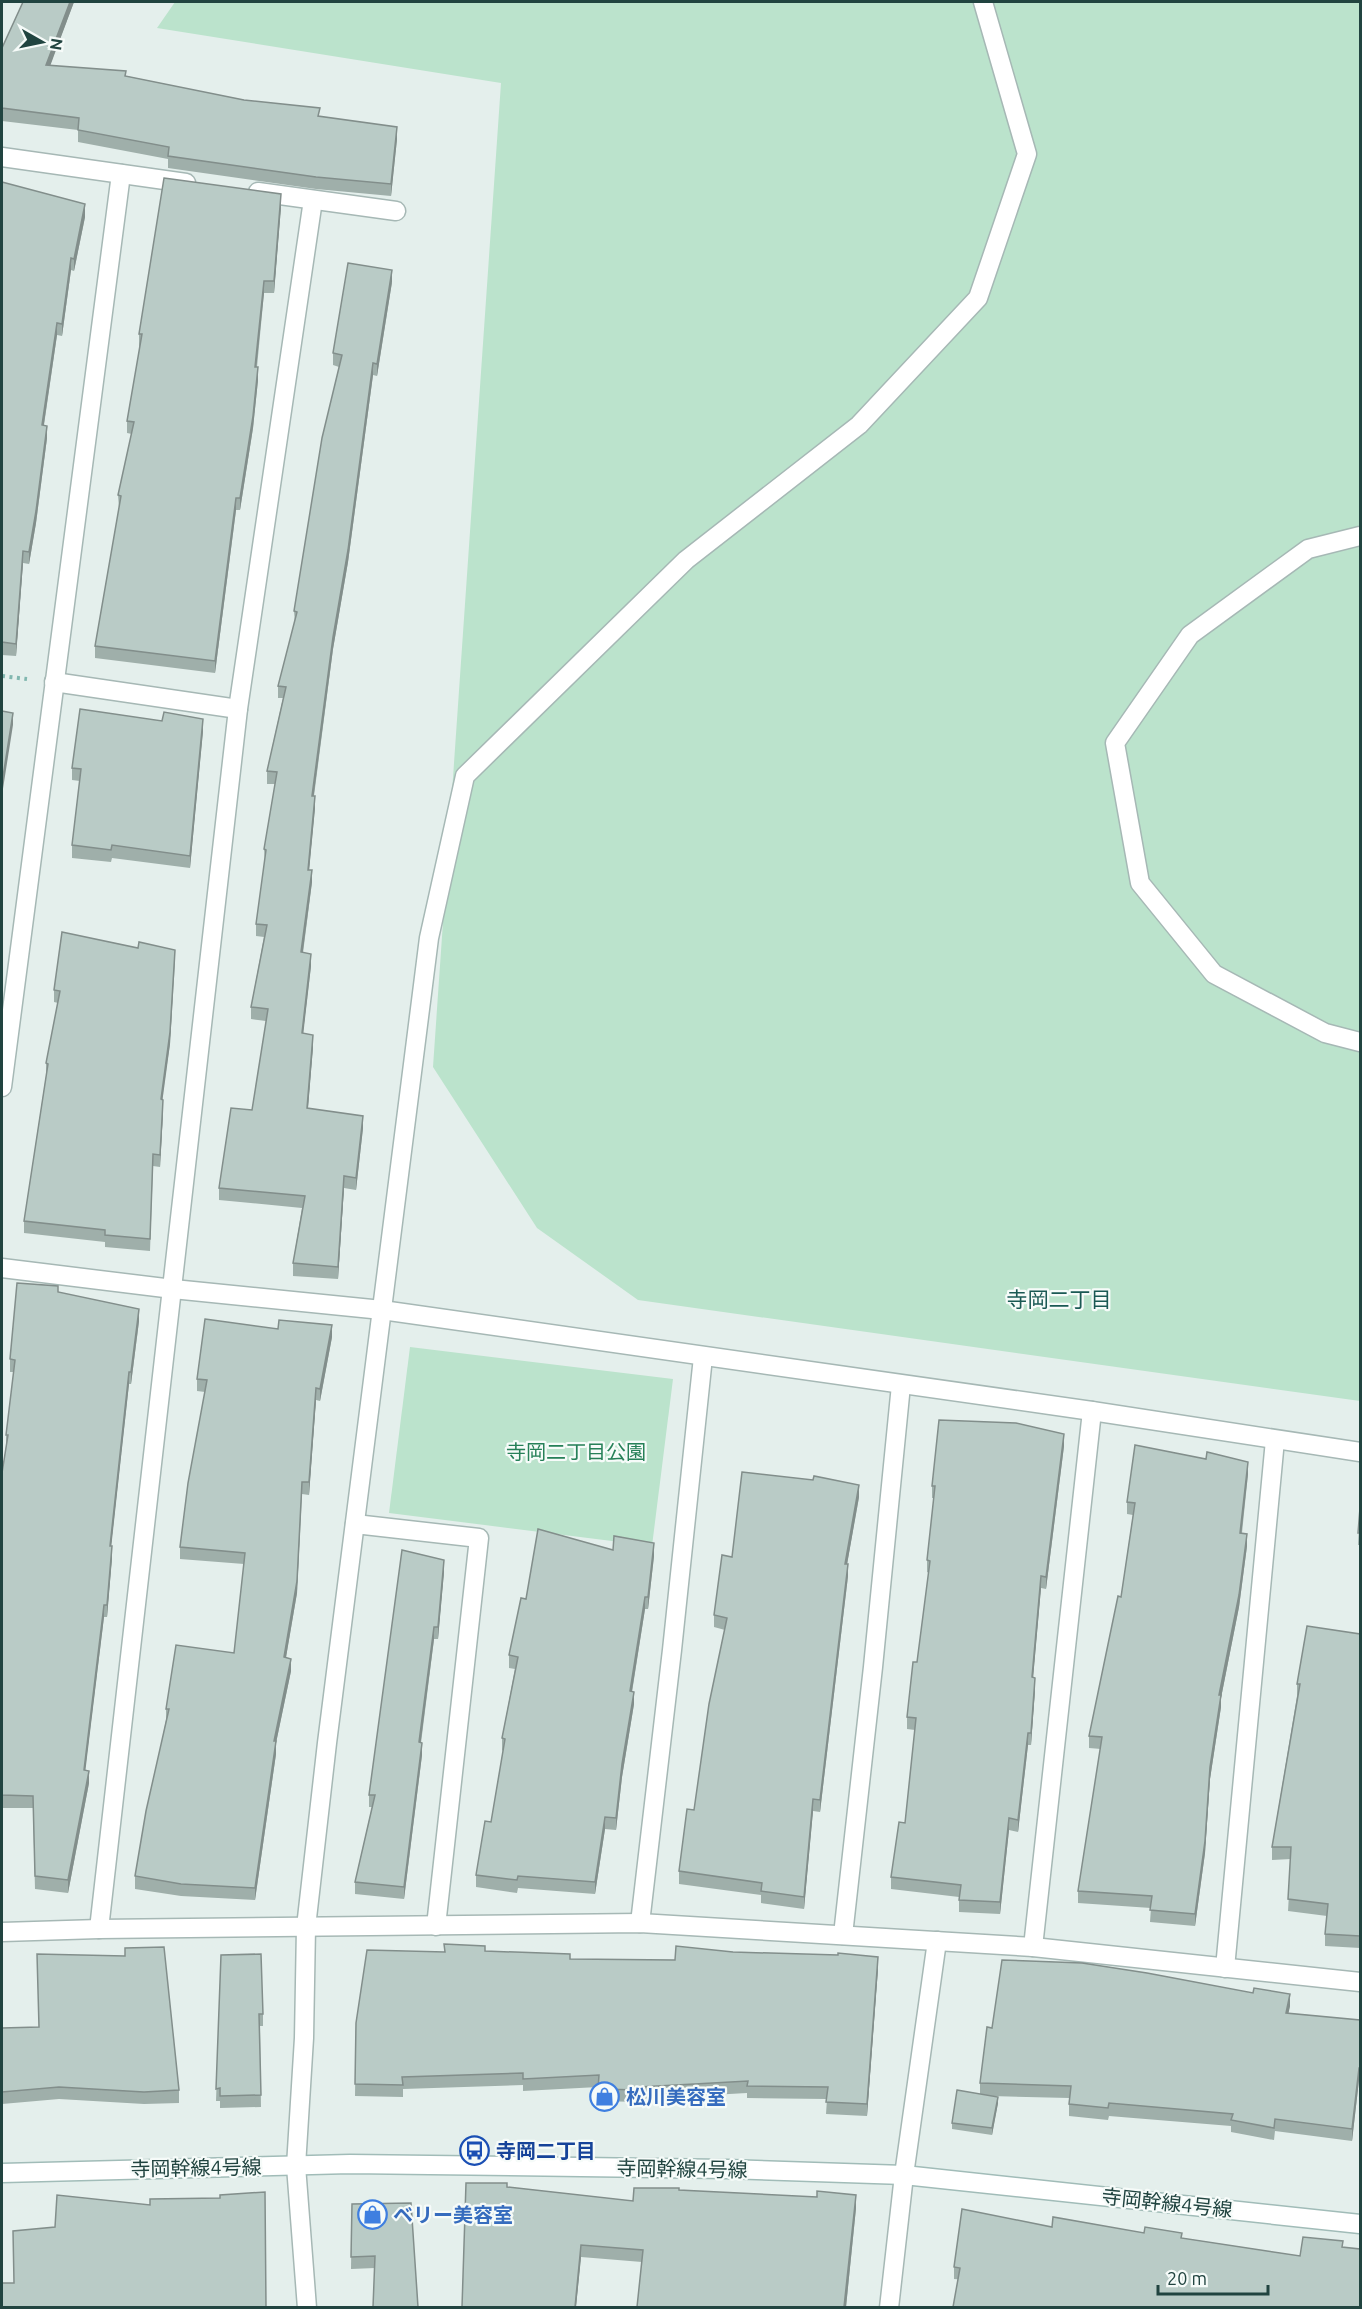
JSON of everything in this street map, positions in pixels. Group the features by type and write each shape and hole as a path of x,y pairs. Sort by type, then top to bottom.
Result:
{"street":[{"path":"307,2307 296,2166 304,2038 306,1928 327,1743 429,938 465,776 686,560 859,425 978,298 1027,154 983,2"},
{"path":"2,157 200,184"},
{"path":"2,1087 121,174"},
{"path":"246,191 396,211"},
{"path":"99,1929 238,709 313,200"},
{"path":"1360,536 1308,549 1190,635 1115,743 1140,883 1214,974 1325,1032 1360,1042"},
{"path":"54,682 238,709"},
{"path":"2,1268 173,1289 382,1310 1092,1411 1360,1452"},
{"path":"640,1923 703,1357"},
{"path":"843,1935 901,1384"},
{"path":"1033,1947 1092,1411"},
{"path":"1225,1968 1275,1440"},
{"path":"356,1524 479,1539 436,1926"},
{"path":"2,1932 640,1923 1033,1947 1360,1982"},
{"path":"889,2307 904,2175 937,1941"},
{"name":"寺岡幹線4号線","path":"2,2173 350,2164 680,2168 904,2175 1360,2224"}],"green space":[{"path":"175,2 1360,2 1360,1401 638,1300 537,1228 433,1067 501,83 157,28"},
{"name":"寺岡二丁目公園","path":"410,1347 673,1379 652,1546 389,1513"}],"building":[{"path":"23,2 70,2 46,65 126,71 125,76 244,100 320,108 318,116 397,127 391,184 316,177 168,156 169,147 78,130 79,118 2,108 2,48"},
{"path":"164,178 281,194 274,281 264,281 255,367 258,367 253,416 240,498 236,498 215,661 95,646 121,496 118,495 134,422 127,421"},
{"path":"2,182 85,204 74,259 71,258 62,324 57,323 42,425 47,426 36,511 29,552 23,551 16,644 2,642"},
{"path":"348,263 392,270 377,364 373,363 348,550 333,637 312,796 315,796 308,870 312,870 301,952 311,954 302,1033 313,1035 307,1108 363,1116 356,1178 344,1176 338,1267 293,1263 305,1196 219,1188 231,1108 252,1110 268,1009 251,1007 267,925 256,924 266,850 264,849 277,772 267,771 286,687 278,686 297,612 294,611 322,438 342,355 333,353"},
{"path":"80,709 162,721 164,712 203,719 190,856 112,845 111,850 72,845 81,769 72,768"},
{"path":"2,711 13,713 2,783"},
{"path":"62,932 138,948 139,942 175,950 170,1032 161,1099 163,1100 160,1155 153,1154 150,1239 105,1235 105,1230 24,1221 48,1064 46,1063 60,991 54,990"},
{"path":"17,1283 58,1286 58,1292 139,1309 131,1372 129,1372 110,1546 112,1546 107,1605 104,1605 84,1770 89,1771 68,1880 35,1876 33,1796 2,1795 2,1473 15,1360 10,1359"},
{"path":"205,1319 278,1329 279,1320 332,1325 320,1389 316,1388 309,1482 302,1482 297,1581 284,1657 291,1659 274,1741 276,1741 255,1888 181,1884 135,1876 146,1811 169,1709 166,1709 176,1645 234,1653 245,1553 180,1547 188,1483 207,1380 197,1379"},
{"path":"939,1420 1016,1423 1064,1434 1046,1577 1041,1576 1032,1677 1035,1678 1031,1733 1028,1733 1018,1820 1009,1818 1000,1902 959,1900 961,1885 891,1877 899,1822 905,1823 916,1718 907,1717 913,1662 917,1662 930,1561 927,1560"},
{"path":"1135,1445 1206,1459 1207,1452 1248,1462 1240,1533 1247,1534 1239,1595 1219,1695 1221,1695 1210,1767 1205,1841 1195,1914 1150,1910 1152,1896 1078,1891 1102,1737 1089,1736 1118,1596 1121,1597 1135,1503 1127,1502"},
{"path":"742,1472 813,1480 814,1476 859,1485 845,1564 848,1564 820,1800 813,1799 804,1897 761,1891 762,1883 679,1871 687,1809 694,1810 709,1704 727,1618 714,1615 722,1555 732,1557"},
{"path":"1360,1508 1360,1533 1358,1533"},
{"path":"538,1529 613,1550 614,1536 654,1543 648,1597 645,1597 630,1691 634,1692 616,1818 605,1817 595,1882 518,1876 517,1880 476,1875 485,1821 491,1822 505,1739 502,1738 518,1657 509,1655 521,1598 526,1599"},
{"path":"402,1550 444,1560 438,1627 434,1627 419,1742 422,1743 404,1887 355,1882 375,1795 369,1795"},
{"path":"1307,1626 1360,1634 1360,1936 1325,1934 1328,1904 1288,1899 1291,1847 1272,1847 1300,1684 1297,1684"},
{"path":"444,1944 485,1946 485,1951 570,1954 570,1959 675,1960 676,1946 733,1952 838,1955 838,1953 878,1957 867,2104 826,2102 828,2087 747,2086 748,2081 640,2087 640,2090 598,2089 599,2075 523,2079 523,2073 402,2077 403,2085 355,2084 356,2023 367,1950 445,1952"},
{"path":"164,1947 179,2090 144,2092 59,2087 2,2092 2,2028 39,2027 37,1954 125,1956 125,1948"},
{"path":"261,1954 263,2014 259,2014 261,2095 220,2096 220,2088 216,2089 221,1955"},
{"path":"1002,1960 1082,1963 1253,1993 1254,1988 1290,1994 1286,2013 1360,2020 1360,2068 1352,2129 1275,2119 1274,2128 1231,2120 1233,2114 1109,2103 1108,2108 1069,2104 1071,2086 980,2083 987,2027 992,2028"},
{"path":"957,2090 998,2097 992,2128 952,2123"},
{"path":"466,2183 507,2183 507,2187 633,2201 634,2188 679,2188 679,2190 817,2197 817,2191 856,2195 844,2307 637,2307 643,2250 581,2245 575,2307 462,2307"},
{"path":"265,2192 266,2307 2,2307 2,2283 14,2283 13,2231 55,2227 57,2195 150,2205 150,2199 220,2198 220,2195"},
{"path":"411,2203 418,2307 373,2307 375,2256 351,2257 352,2204"},
{"path":"962,2209 1052,2227 1053,2217 1144,2233 1145,2227 1182,2233 1181,2238 1300,2256 1303,2237 1343,2241 1342,2247 1360,2249 1360,2307 953,2307 960,2268 954,2267"}],"place":[{"name":"松川美容室","path":"605,2097"},
{"name":"寺岡二丁目","path":"475,2151"},
{"name":"ベリー美容室","path":"372,2215"}],"district":[{"name":"寺岡二丁目","path":"1059,1300"}]}
